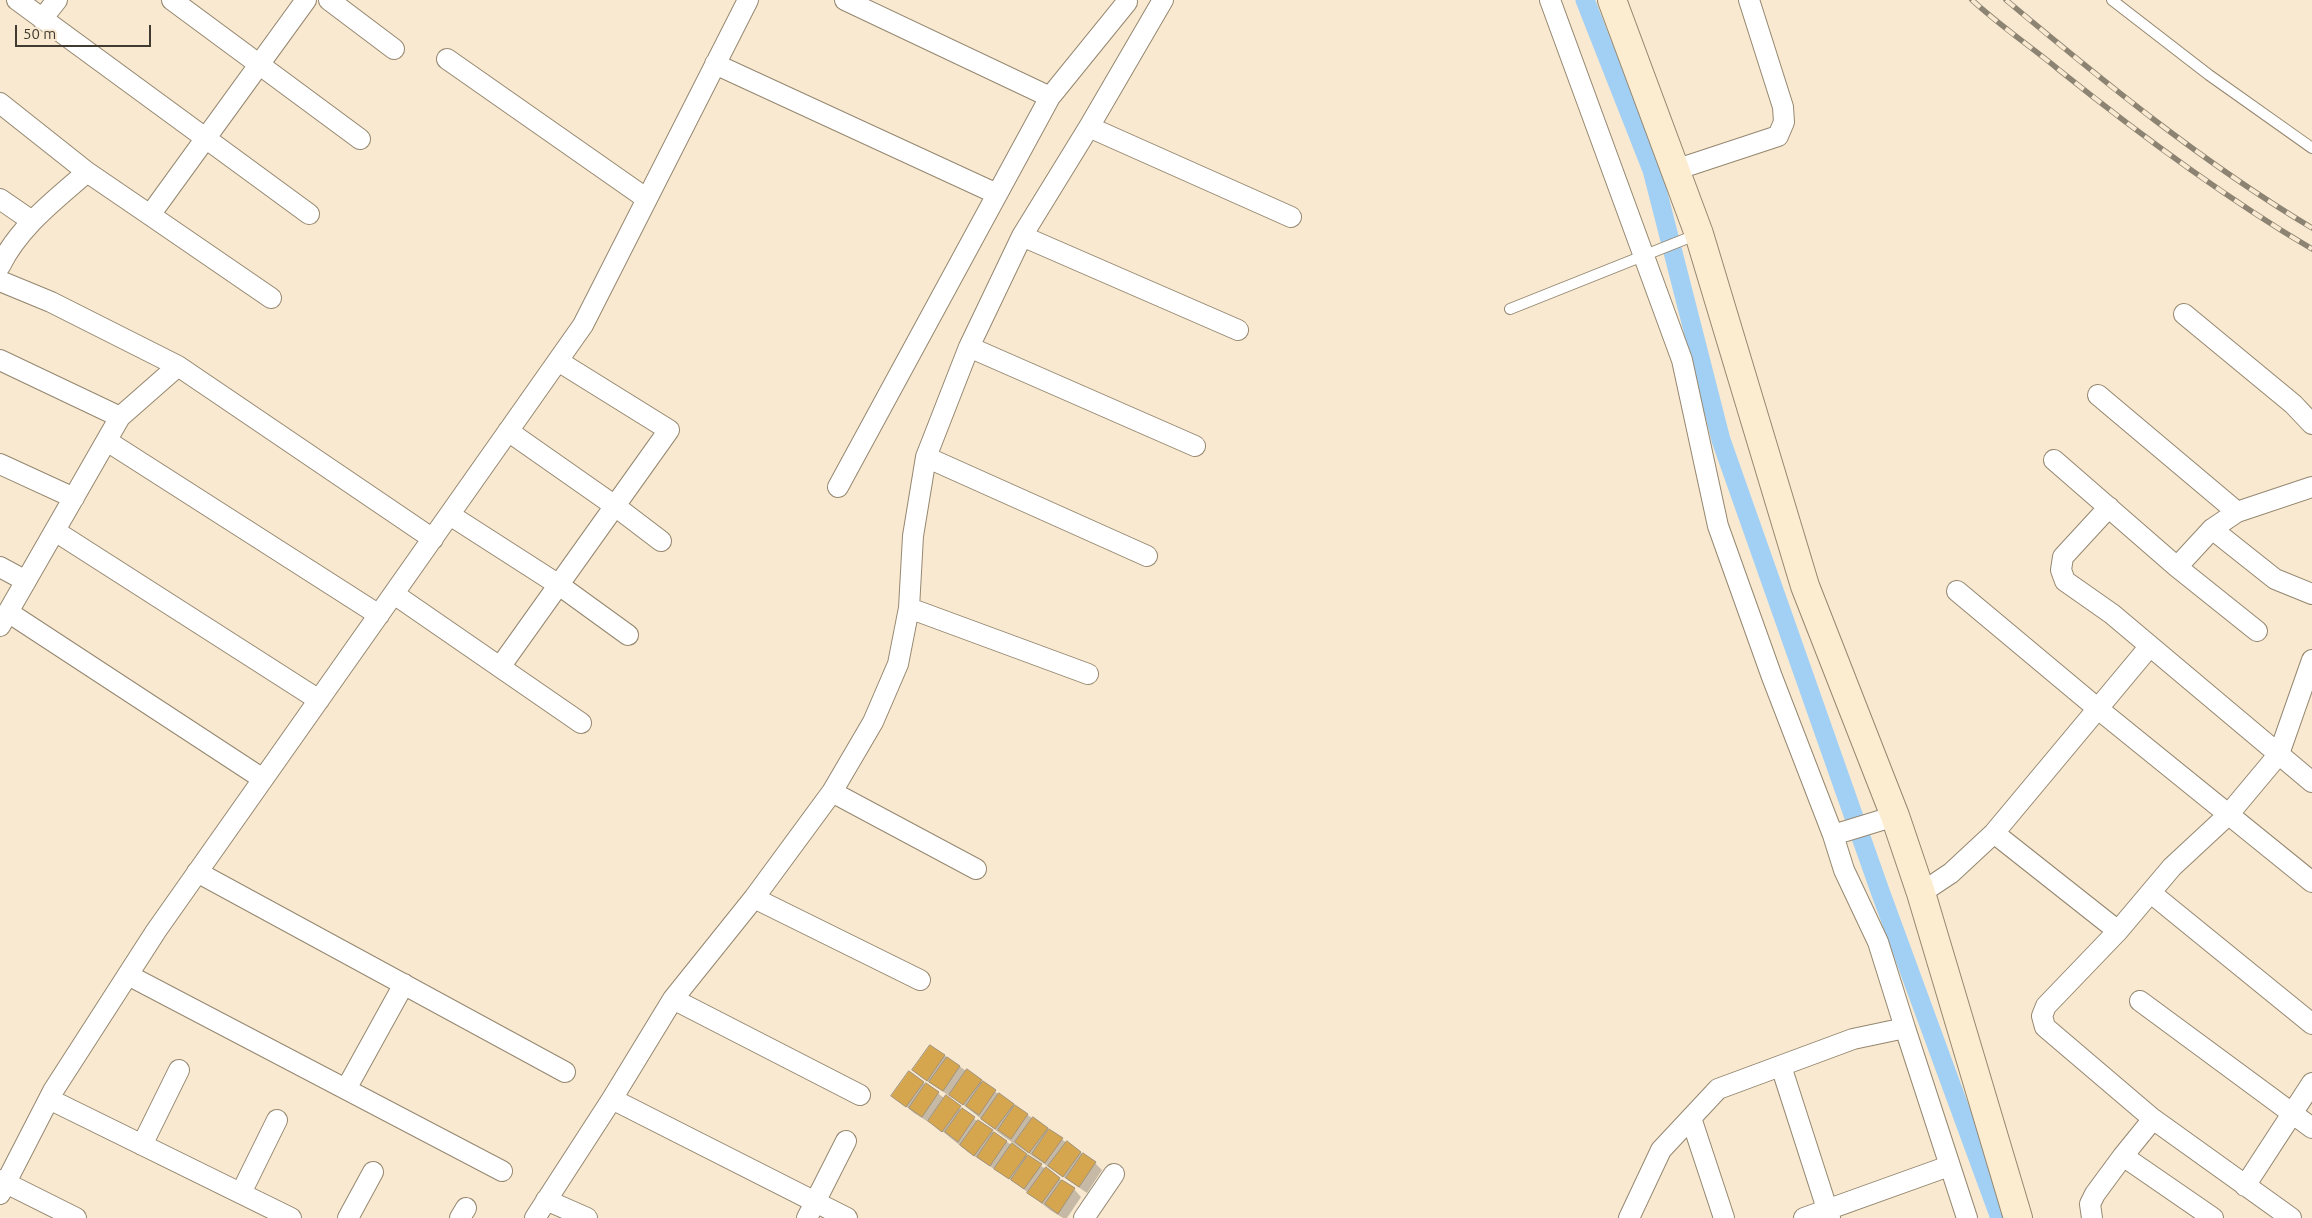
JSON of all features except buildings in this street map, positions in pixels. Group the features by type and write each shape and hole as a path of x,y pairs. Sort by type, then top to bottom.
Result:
{"street":[{"path":"16,0 309,214"},
{"path":"42,19 57,0"},
{"path":"172,0 360,139"},
{"path":"150,215 306,0"},
{"path":"329,0 394,49"},
{"path":"76,1218 2,1186 49,1099 128,975 198,872 583,325 748,0"},
{"path":"845,0 1050,97"},
{"path":"1550,0 1682,360 1718,526 1772,677 1842,832 1844,870 1878,942 1904,1028 1967,1218"},
{"path":"1612,0 1675,170 1694,236 1805,586 1889,818 1936,883 2018,1218"},
{"path":"1675,170 1778,136 1784,122 1783,107 1749,0"},
{"path":"838,486 1050,97 1141,6"},
{"path":"535,1218 612,1099 673,999 754,898 832,792 873,722 898,664 909,608 914,536 926,457 969,347 1022,236 1089,127 1141,6"},
{"path":"447,59 647,199"},
{"path":"715,64 997,194"},
{"path":"0,103 87,172 271,298"},
{"path":"1089,127 1291,217"},
{"path":"2,255 32,221 87,172"},
{"path":"0,199 32,221"},
{"path":"1022,236 1238,330"},
{"path":"0,280 51,302 178,366 433,539"},
{"path":"2184,314 2293,404 2312,424"},
{"path":"969,347 1195,446"},
{"path":"0,360 120,417"},
{"path":"500,667 669,430 558,361"},
{"path":"178,366 120,417 4,619 263,779"},
{"path":"2098,395 2237,512"},
{"path":"508,431 615,506 661,541"},
{"path":"107,441 379,615"},
{"path":"926,457 1147,556"},
{"path":"2054,460 2177,567 2257,631"},
{"path":"0,464 74,498"},
{"path":"2177,567 2212,529 2237,512 2312,488"},
{"path":"2109,507 2063,557 2060,570 2066,581 2112,614 2312,782"},
{"path":"450,515 559,585 628,635"},
{"path":"2212,529 2275,578 2312,594"},
{"path":"55,531 319,700"},
{"path":"0,567 26,581"},
{"path":"1957,591 2097,708 2312,882"},
{"path":"394,594 581,723"},
{"path":"909,608 1088,674"},
{"path":"1936,883 1994,833 2150,646"},
{"path":"2291,1218 2153,1119 2045,1027 2042,1016 2046,1006 2118,931 2172,867 2228,815 2279,754 2312,660"},
{"path":"832,792 976,869"},
{"path":"1842,832 1889,818"},
{"path":"1994,833 2118,931"},
{"path":"198,872 565,1072"},
{"path":"2151,893 2312,1024"},
{"path":"754,898 920,980"},
{"path":"128,975 502,1171"},
{"path":"346,1089 404,984"},
{"path":"673,999 860,1095"},
{"path":"2140,1001 2312,1128"},
{"path":"1633,1215 1661,1150 1718,1089 1853,1039 1904,1028"},
{"path":"1781,1066 1829,1214"},
{"path":"142,1145 179,1070"},
{"path":"2245,1186 2312,1083"},
{"path":"49,1099 291,1218"},
{"path":"612,1099 812,1210 847,1218"},
{"path":"1691,1118 1724,1218"},
{"path":"2092,1218 2090,1204 2122,1156 2153,1119"},
{"path":"241,1193 277,1120"},
{"path":"812,1210 846,1141"},
{"path":"2122,1156 2213,1218"},
{"path":"1804,1218 1829,1214 1949,1166"},
{"path":"348,1218 373,1172"},
{"path":"1084,1218 1114,1174"},
{"path":"546,1200 586,1218"}],"lane":[{"path":"2112,0 2209,75 2312,148"},
{"path":"1510,309 1644,254 1694,236"}],"waterway":[{"path":"1585,0 1652,170 1721,440 1880,891 2000,1218"}],"railway":[{"path":"1972,0 2150,141 2246,208 2312,249"},
{"path":"2006,0 2154,120 2271,203 2312,228"}]}
